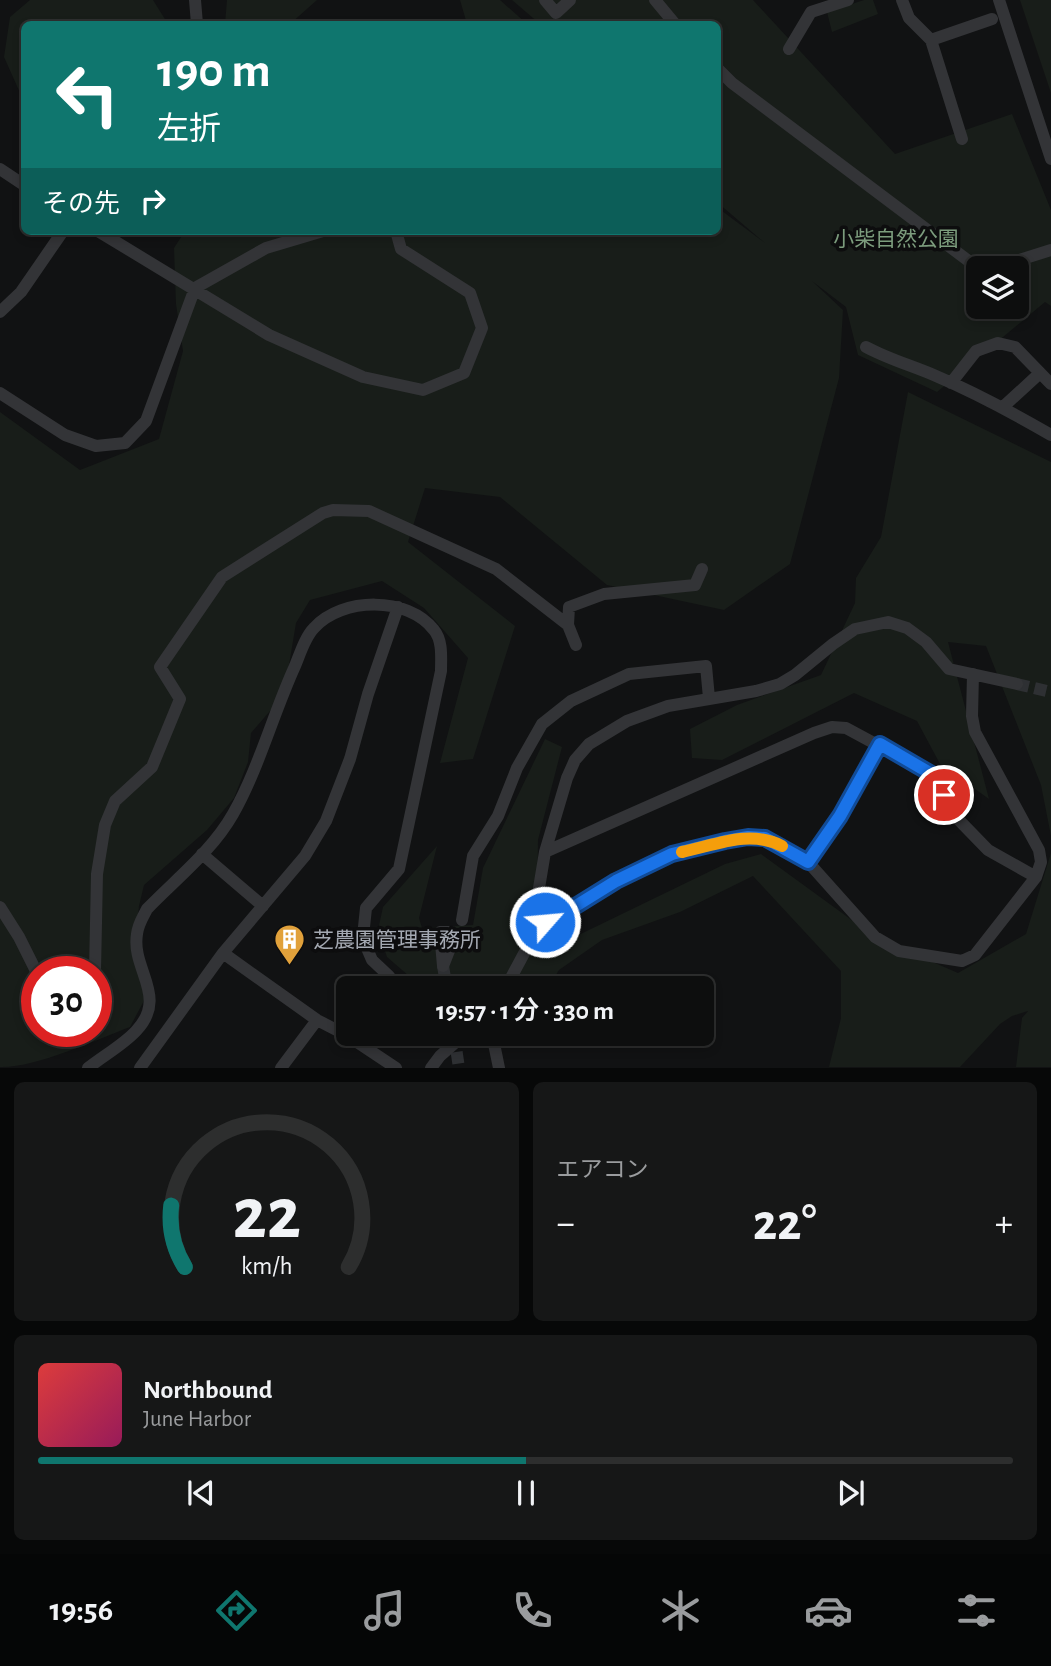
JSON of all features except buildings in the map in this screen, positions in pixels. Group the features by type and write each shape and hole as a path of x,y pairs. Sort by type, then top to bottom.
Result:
{"street":[{"path":"195,0 197,21"},
{"path":"545,0 556,13 570,0"},
{"path":"655,0 673,21"},
{"path":"789,50 811,12 826,0"},
{"path":"811,12 848,0"},
{"path":"902,0 909,18 931,40 962,139"},
{"path":"999,0 1051,159"},
{"path":"931,40 992,19"},
{"path":"721,72 966,259"},
{"path":"0,169 21,183"},
{"path":"0,312 21,292 60,235"},
{"path":"105,235 281,341 363,377 423,390 464,373 482,328 470,293 401,249 397,235"},
{"path":"0,393 65,435 96,446 125,443 146,421 195,288 266,248 310,235"},
{"path":"1029,257 1051,250"},
{"path":"951,383 976,351 998,343 1015,347 1051,384"},
{"path":"866,347 1003,407 1051,435"},
{"path":"1003,407 1040,373"},
{"path":"95,956 97,874 105,825 115,801 152,767 180,699 160,667 222,577 323,513 333,510 369,511 496,569 568,625"},
{"path":"576,645 568,625 569,607 604,594 695,585 702,569"},
{"path":"88,1068 134,1033 142,1023 151,1003 137,950 139,923 147,909 219,836 234,812 285,687 313,629 337,612 369,605 398,607 425,621 436,632 441,651 441,671 399,869 366,908 366,946 372,960 389,976"},
{"path":"140,1068 223,953 305,856 326,821 350,759 368,694 398,607"},
{"path":"545,922 539,888 545,852 571,769 589,744 606,731 646,712 757,691 780,684 855,629 888,622 907,628 926,642 949,669 1017,684"},
{"path":"462,920 473,856 498,816 517,768 542,724 571,701 629,674 706,666 709,698"},
{"path":"512,976 545,922 662,858 748,837 765,838 808,862 876,937 899,951 962,961 975,955 1036,877 1041,862 1039,850 975,732 972,716 973,674"},
{"path":"545,852 814,733 832,727 846,727 935,776 954,815 988,850 1036,877"},
{"path":"808,862 840,816 880,744"},
{"path":"202,854 263,906"},
{"path":"0,906 28,956"},
{"path":"223,953 317,1020 336,1029"},
{"path":"281,1068 317,1020"},
{"path":"364,1046 396,1068"},
{"path":"431,1068 451,1046"},
{"path":"494,1046 499,1068"}],"green space":[{"path":"30,0 153,0 166,21 21,21 21,95 4,57 10,17"},
{"path":"227,0 317,0 293,21 225,21"},
{"path":"460,0 500,0 524,21 466,21"},
{"name":"小柴自然公園","path":"512,0 753,0 895,154 1012,114 1051,210 1051,306 1045,302 1029,315 1029,256 966,256 966,319 1025,319 937,392 858,355 846,307 812,281 843,310 839,378 790,564 724,610 607,585 500,497 425,488 408,542 515,626 473,759 440,763 468,658 424,608 382,581 310,600 296,623 289,665 277,703 251,733 248,762 234,798 207,830 144,885 136,937 147,995 130,1027 112,1034 112,956 21,956 21,1047 80,1047 31,1063 0,1067 0,412 80,470 159,439 183,351 176,304 174,248 182,235 721,235 721,210 765,243 721,206 721,21 536,21"},
{"path":"864,0 873,0 878,14 832,32 827,12"},
{"path":"1020,0 1051,0 1051,93"},
{"path":"908,392 1051,462 1051,836 1041,785 986,646 948,642 989,799 940,764 917,721 854,693 722,760 692,758 690,729 737,705 821,675 855,603 856,578 881,537"},
{"path":"545,739 562,747 538,840 537,934 558,945 725,864 761,854 875,937 958,973 1026,934 1051,853 1051,1067 1016,1067 1022,1018 1028,1011 1012,1016 1000,1024 960,1067 829,1067 841,1018 841,971 753,876 680,912 602,940 559,970 555,976 409,976 387,957 378,930 383,907 437,846 419,918 422,928 473,925 483,868"}],"tunnel":[{"path":"1017,684 1051,692"},
{"path":"443,966 445,976"},
{"path":"456,1046 459,1068"}],"slow traffic":[{"path":"682,852 748,837 765,838 782,846"}],"place":[{"name":"芝農園管理事務所","path":"290,967"}],"route":[{"path":"545,922 616,881 672,854 725,841 748,837 765,838 808,862 840,816 880,744 935,776 944,795"}]}
